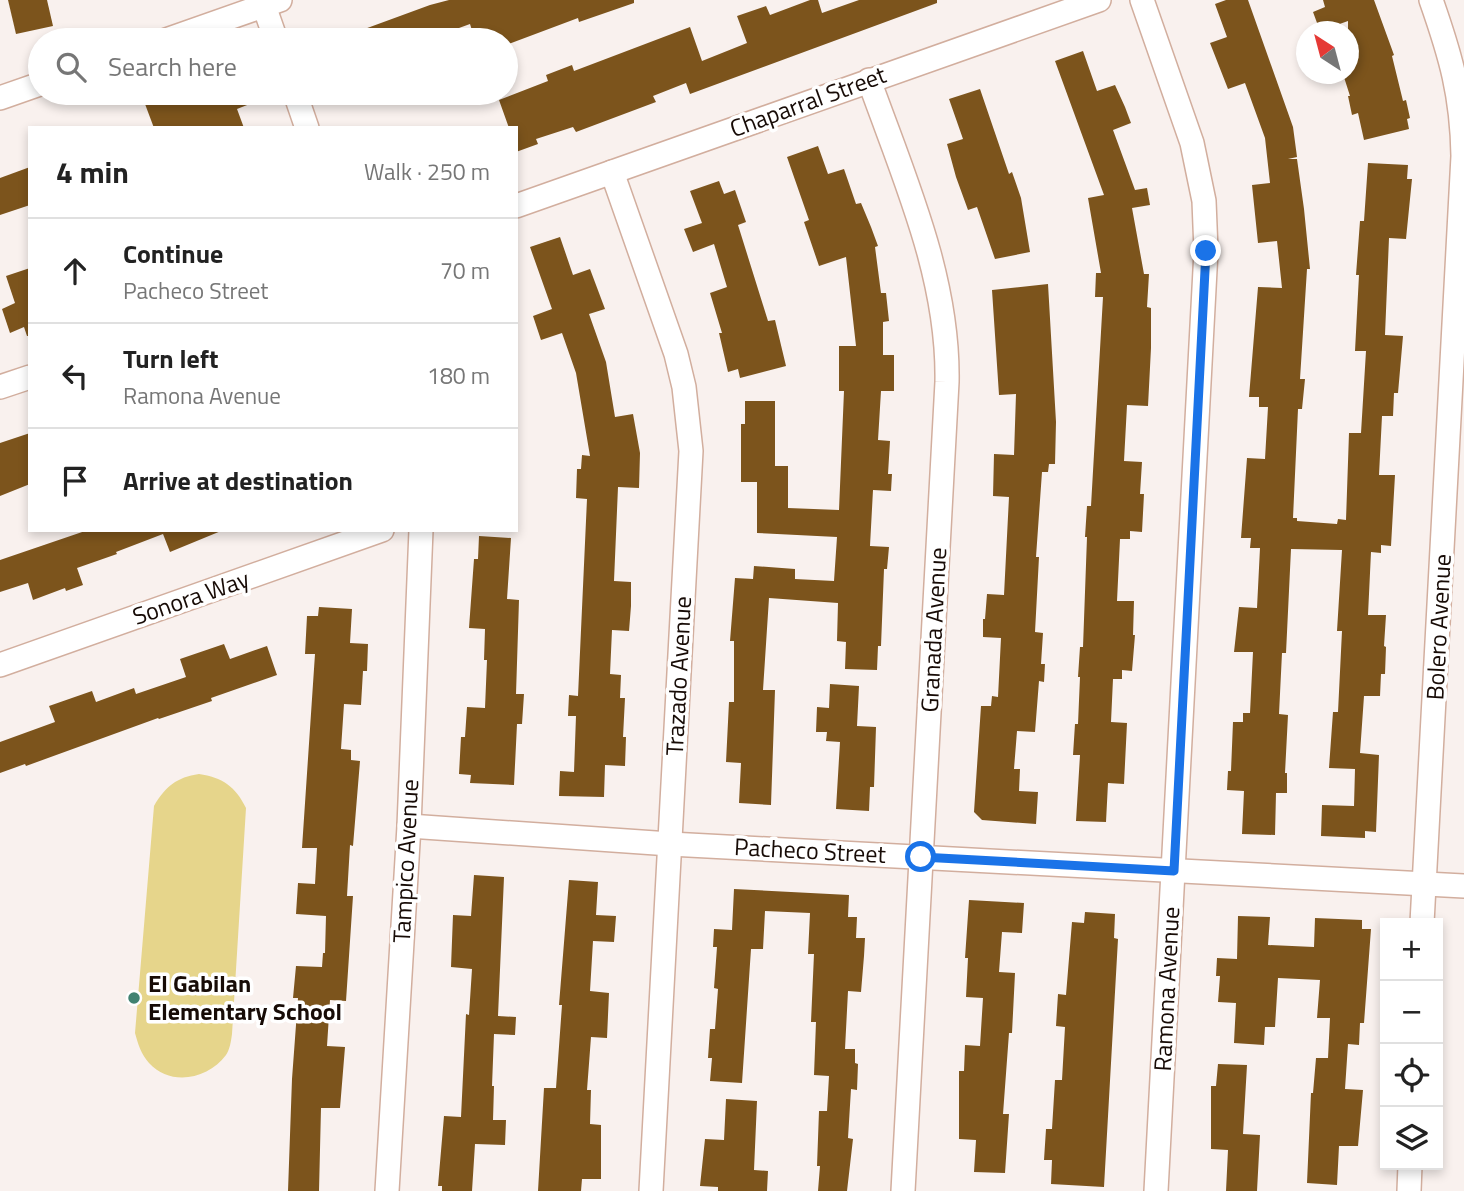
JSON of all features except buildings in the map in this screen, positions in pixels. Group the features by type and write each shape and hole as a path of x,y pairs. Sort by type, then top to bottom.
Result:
{"street":[{"name":"Chaparral Street","path":"518,205 1099,0"},
{"name":"Ramona Avenue","path":"1142,0 1192,143 1205,226 1205,278 1156,1191"},
{"name":"Bolero Avenue","path":"1422,918 1460,254 1463,156 1461,102 1456,77 1431,0"},
{"path":"199,28 269,2 274,28"},
{"name":"Granada Avenue","path":"869,80 932,264 947,345 903,1191"},
{"path":"0,98 28,88"},
{"path":"299,105 306,126"},
{"name":"Trazado Avenue","path":"612,172 676,354 689,419 691,451 650,1191"},
{"path":"0,387 28,378"},
{"name":"Sonora Way","path":"0,665 376,532"},
{"name":"Tampico Avenue","path":"387,1191 409,826 421,532"},
{"name":"Pacheco Street","path":"409,826 670,844 1464,886"},
{"path":"1409,1191 1410,1170"}],"shaded area":[{"path":"199,774 227,784 238,794 246,808 232,1034 227,1053 218,1063 200,1074 178,1077 158,1071 149,1063 135,1033 154,806 172,784"}],"place":[{"name":"El Gabilan Elementary School","path":"134,998"}],"route":[{"path":"921,857 1174,871 1206,251"}]}
